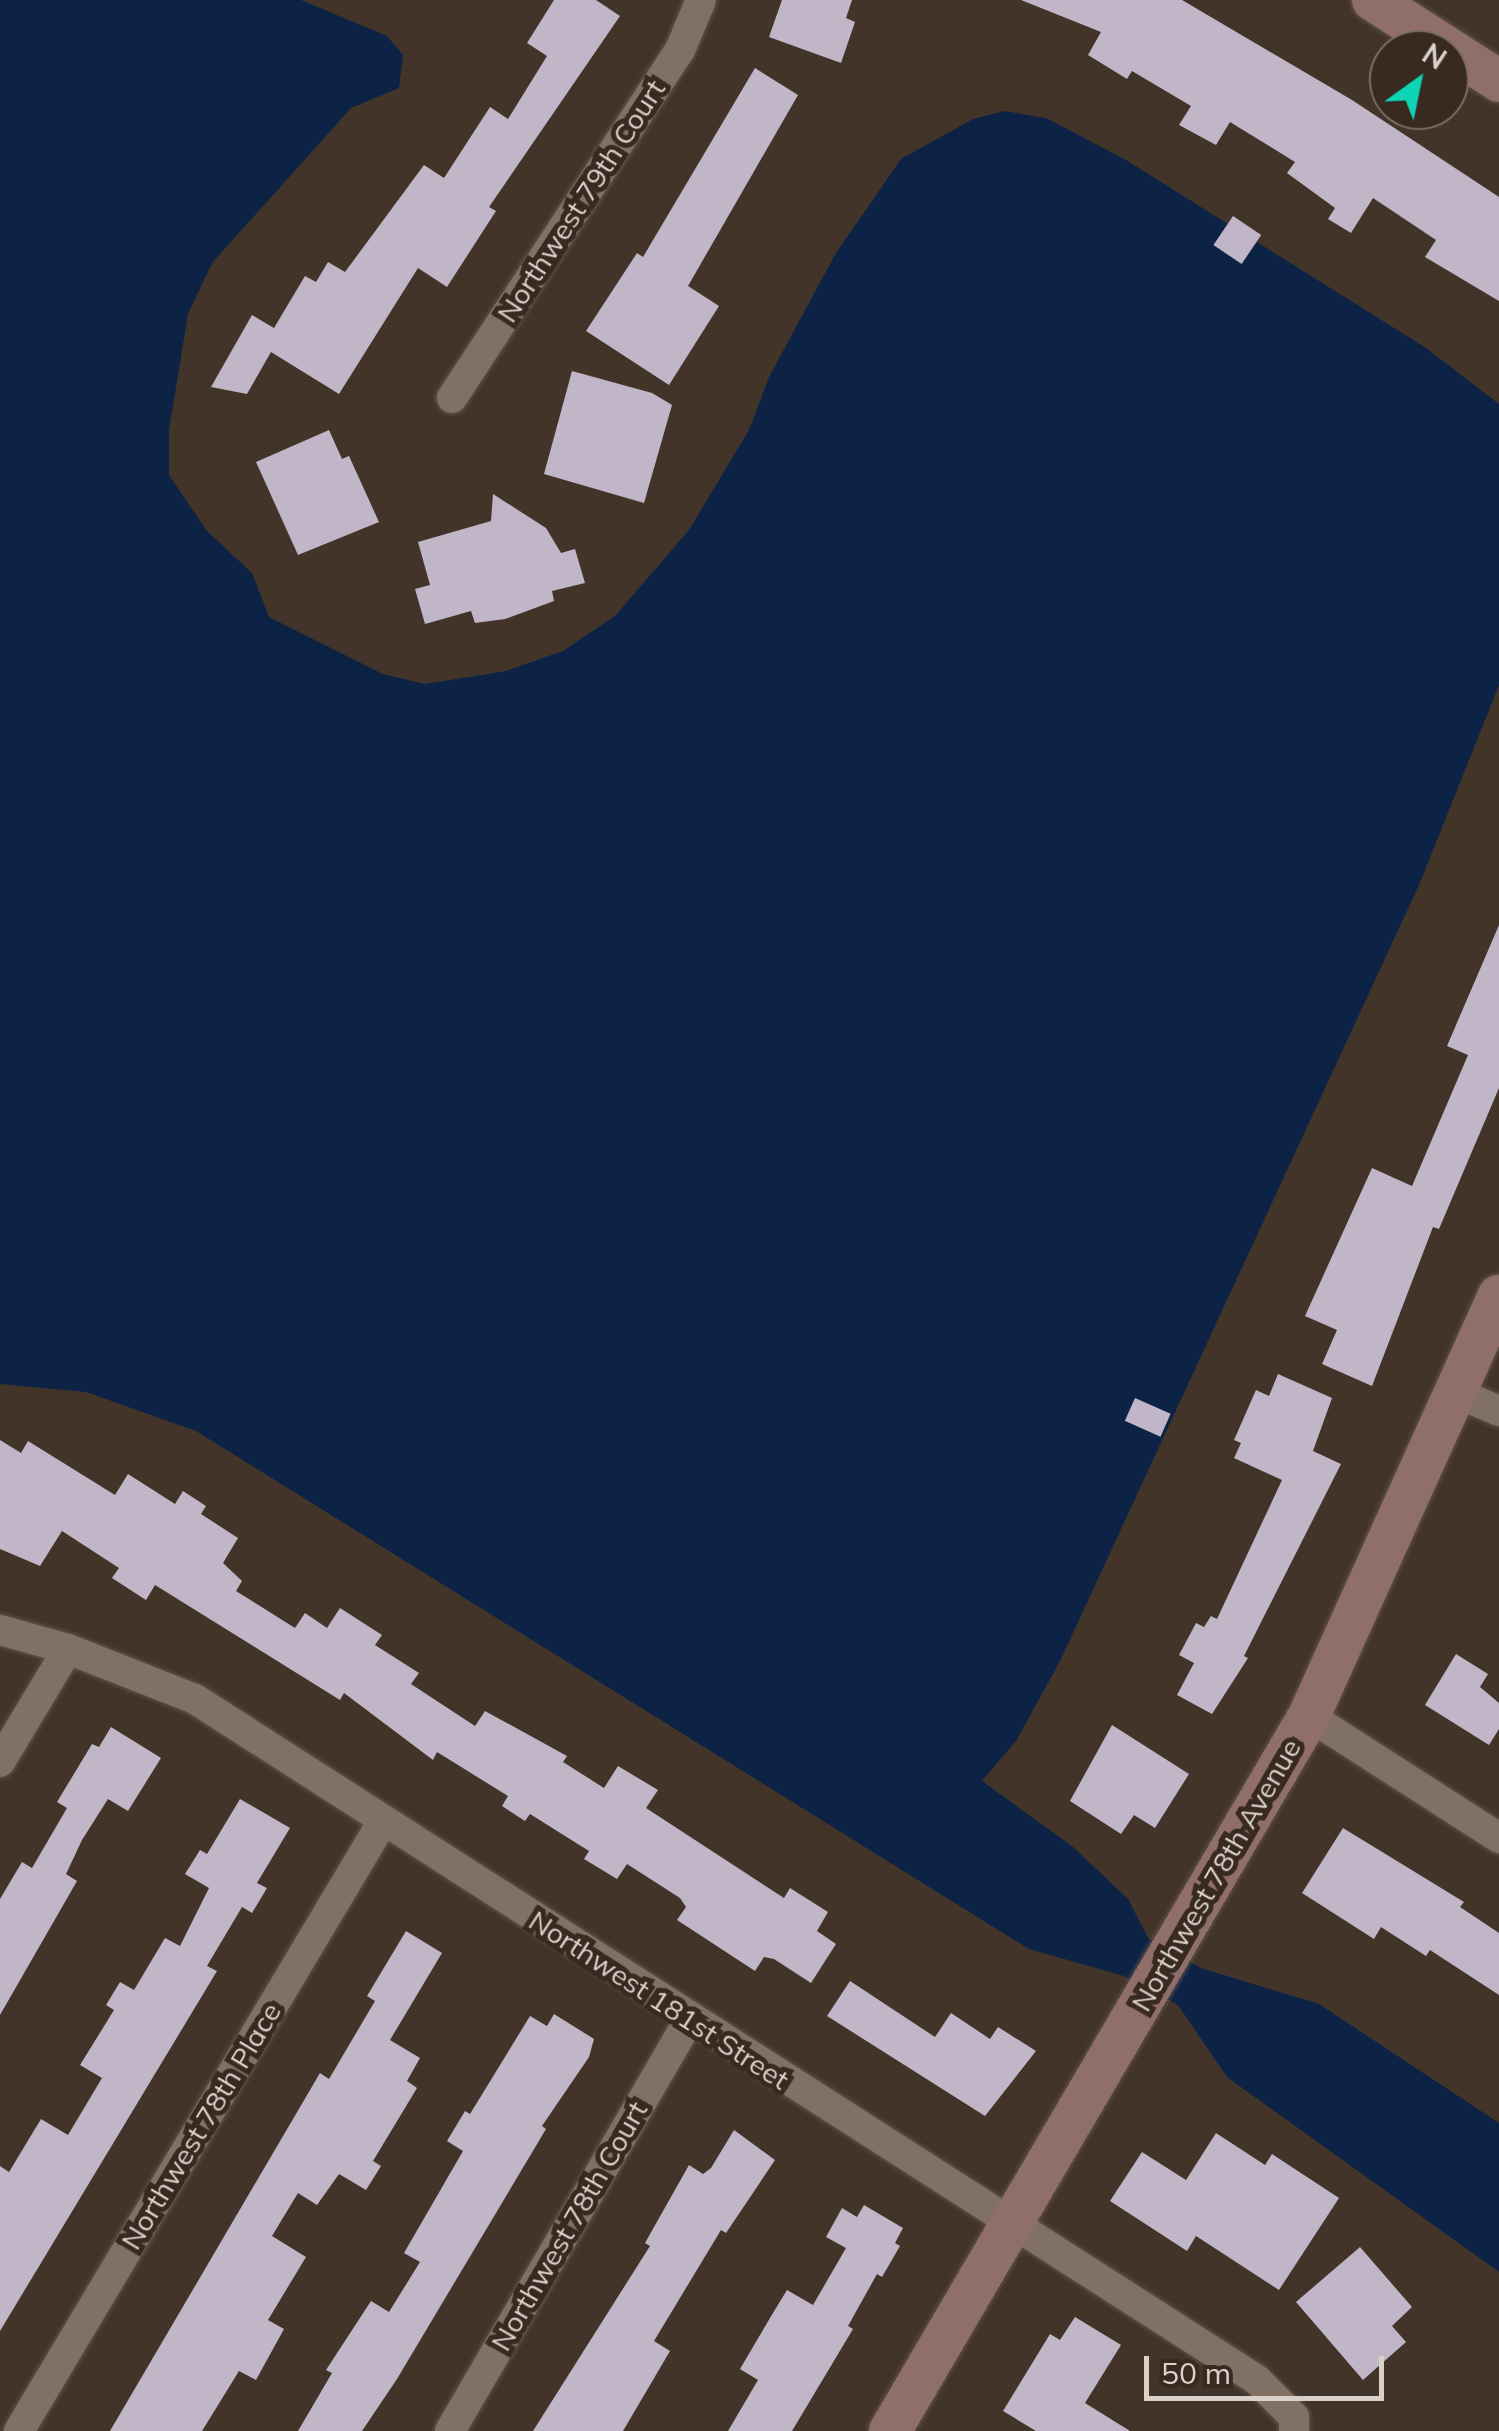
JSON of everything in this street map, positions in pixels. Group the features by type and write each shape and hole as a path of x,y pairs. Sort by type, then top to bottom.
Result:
{"street":[{"name":"Northwest 79th Court","path":"452,398 680,50 701,0"},
{"path":"1373,0 1499,81"},
{"name":"Northwest 78th Avenue","path":"890,2431 1309,1716 1499,1296"},
{"path":"1456,1393 1499,1411"},
{"name":"Northwest 181st Street","path":"0,1630 68,1649 195,1699 689,2021 1256,2380 1294,2424"},
{"path":"0,1762 68,1649"},
{"path":"1309,1716 1499,1838"},
{"name":"Northwest 78th Place","path":"18,2431 383,1821"},
{"name":"Northwest 78th Court","path":"450,2431 689,2021"}],"water":[{"path":"0,0 301,0 387,36 403,55 399,88 351,108 212,263 188,314 169,430 169,475 207,531 252,573 269,617 383,674 425,684 506,671 563,651 615,616 689,530 749,430 769,377 836,253 901,159 973,119 1004,111 1046,118 1126,160 1426,348 1499,404 1499,685 1419,885 1060,1661 1016,1741 982,1781 1073,1847 1128,1899 1148,1938 1201,1968 1319,2004 1499,2123 1499,2272 1227,2077 1178,2005 1124,1976 1029,1949 196,1431 86,1392 0,1384"}],"building":[{"path":"554,0 596,0 620,16 489,207 496,211 447,287 418,268 339,394 271,352 247,394 211,387 252,315 274,328 305,276 316,282 328,262 345,272 424,165 444,178 490,107 508,119 547,56 527,43"},
{"path":"782,0 852,0 846,18 855,22 841,63 769,37"},
{"path":"1021,0 1182,0 1369,111 1369,130 1397,130 1499,197 1499,301 1425,257 1436,240 1373,198 1351,233 1328,219 1335,208 1287,173 1295,162 1230,122 1216,145 1179,125 1191,106 1132,71 1127,79 1088,55 1101,32"},
{"path":"755,68 798,95 688,286 719,306 669,385 586,331 637,253 643,257"},
{"path":"1233,216 1261,235 1242,264 1213,245"},
{"path":"572,371 652,393 672,405 644,503 544,474"},
{"path":"329,430 342,459 349,456 379,522 298,555 256,462"},
{"path":"493,494 546,528 561,553 575,549 585,583 552,591 554,601 505,619 475,623 471,611 425,624 415,589 430,585 418,542 491,521"},
{"path":"1499,925 1499,1088 1439,1229 1433,1227 1372,1386 1322,1364 1337,1330 1305,1316 1372,1168 1412,1186 1468,1055 1447,1046"},
{"path":"1278,1374 1332,1398 1313,1451 1341,1464 1244,1656 1248,1658 1212,1714 1177,1695 1194,1663 1179,1655 1196,1623 1204,1627 1211,1616 1217,1619 1282,1480 1234,1458 1241,1443 1234,1440 1256,1390 1269,1396"},
{"path":"1135,1398 1171,1414 1160,1437 1125,1421"},
{"path":"0,1440 21,1453 28,1441 115,1495 128,1474 175,1504 183,1491 206,1506 201,1514 238,1538 223,1563 242,1581 236,1591 295,1628 305,1613 327,1628 340,1608 382,1635 375,1645 419,1673 411,1684 475,1726 485,1711 567,1756 563,1762 604,1788 618,1766 658,1790 646,1808 784,1898 790,1888 828,1912 817,1931 836,1944 811,1983 774,1959 764,1957 755,1971 677,1920 686,1907 680,1898 627,1864 617,1879 584,1859 589,1851 530,1814 525,1821 502,1806 508,1796 437,1752 433,1760 344,1693 340,1700 155,1585 146,1600 112,1578 119,1568 62,1531 40,1566 0,1549"},
{"path":"1456,1654 1488,1674 1480,1687 1499,1703 1499,1729 1489,1745 1425,1705"},
{"path":"1112,1725 1189,1774 1155,1828 1134,1815 1121,1834 1070,1801"},
{"path":"111,1727 161,1758 128,1811 108,1799 82,1840 66,1874 77,1881 0,2015 0,1899 22,1862 32,1868 67,1808 57,1802 92,1744 99,1747"},
{"path":"240,1799 290,1828 257,1883 267,1888 252,1913 242,1907 207,1966 217,1971 0,2331 0,2166 9,2172 41,2119 68,2135 102,2078 80,2065 114,2010 106,2005 120,1982 134,1990 165,1938 180,1946 209,1888 185,1874 200,1850 207,1854"},
{"path":"1343,1828 1464,1902 1460,1907 1499,1933 1499,1995 1430,1950 1426,1956 1381,1927 1374,1939 1302,1893"},
{"path":"406,1931 442,1953 390,2040 420,2058 407,2081 417,2088 373,2161 381,2166 366,2190 339,2174 317,2205 298,2193 272,2236 306,2257 268,2320 284,2329 256,2380 239,2371 202,2431 110,2431 320,2073 329,2079 375,2001 367,1996"},
{"path":"850,1981 935,2037 951,2013 990,2039 998,2027 1036,2051 985,2116 827,2016"},
{"path":"554,2014 594,2039 589,2057 542,2126 546,2129 397,2379 362,2431 298,2431 332,2373 326,2370 371,2301 389,2312 420,2262 404,2253 463,2151 447,2141 465,2111 470,2114 530,2016 547,2026"},
{"path":"734,2130 775,2160 726,2233 721,2230 654,2341 670,2351 623,2431 533,2431 650,2246 645,2243 689,2165 703,2174 711,2168"},
{"path":"1216,2133 1265,2165 1272,2154 1339,2198 1279,2290 1196,2236 1187,2251 1110,2201 1142,2152 1186,2180"},
{"path":"864,2205 903,2228 895,2243 900,2246 882,2277 877,2274 848,2326 853,2329 792,2431 728,2431 758,2380 740,2369 770,2318 787,2290 813,2305 846,2248 826,2237 842,2208 857,2217"},
{"path":"1360,2247 1412,2307 1392,2326 1406,2342 1363,2380 1296,2302"},
{"path":"1075,2317 1121,2345 1085,2403 1130,2431 1036,2431 1003,2411 1050,2334 1060,2340"}]}
